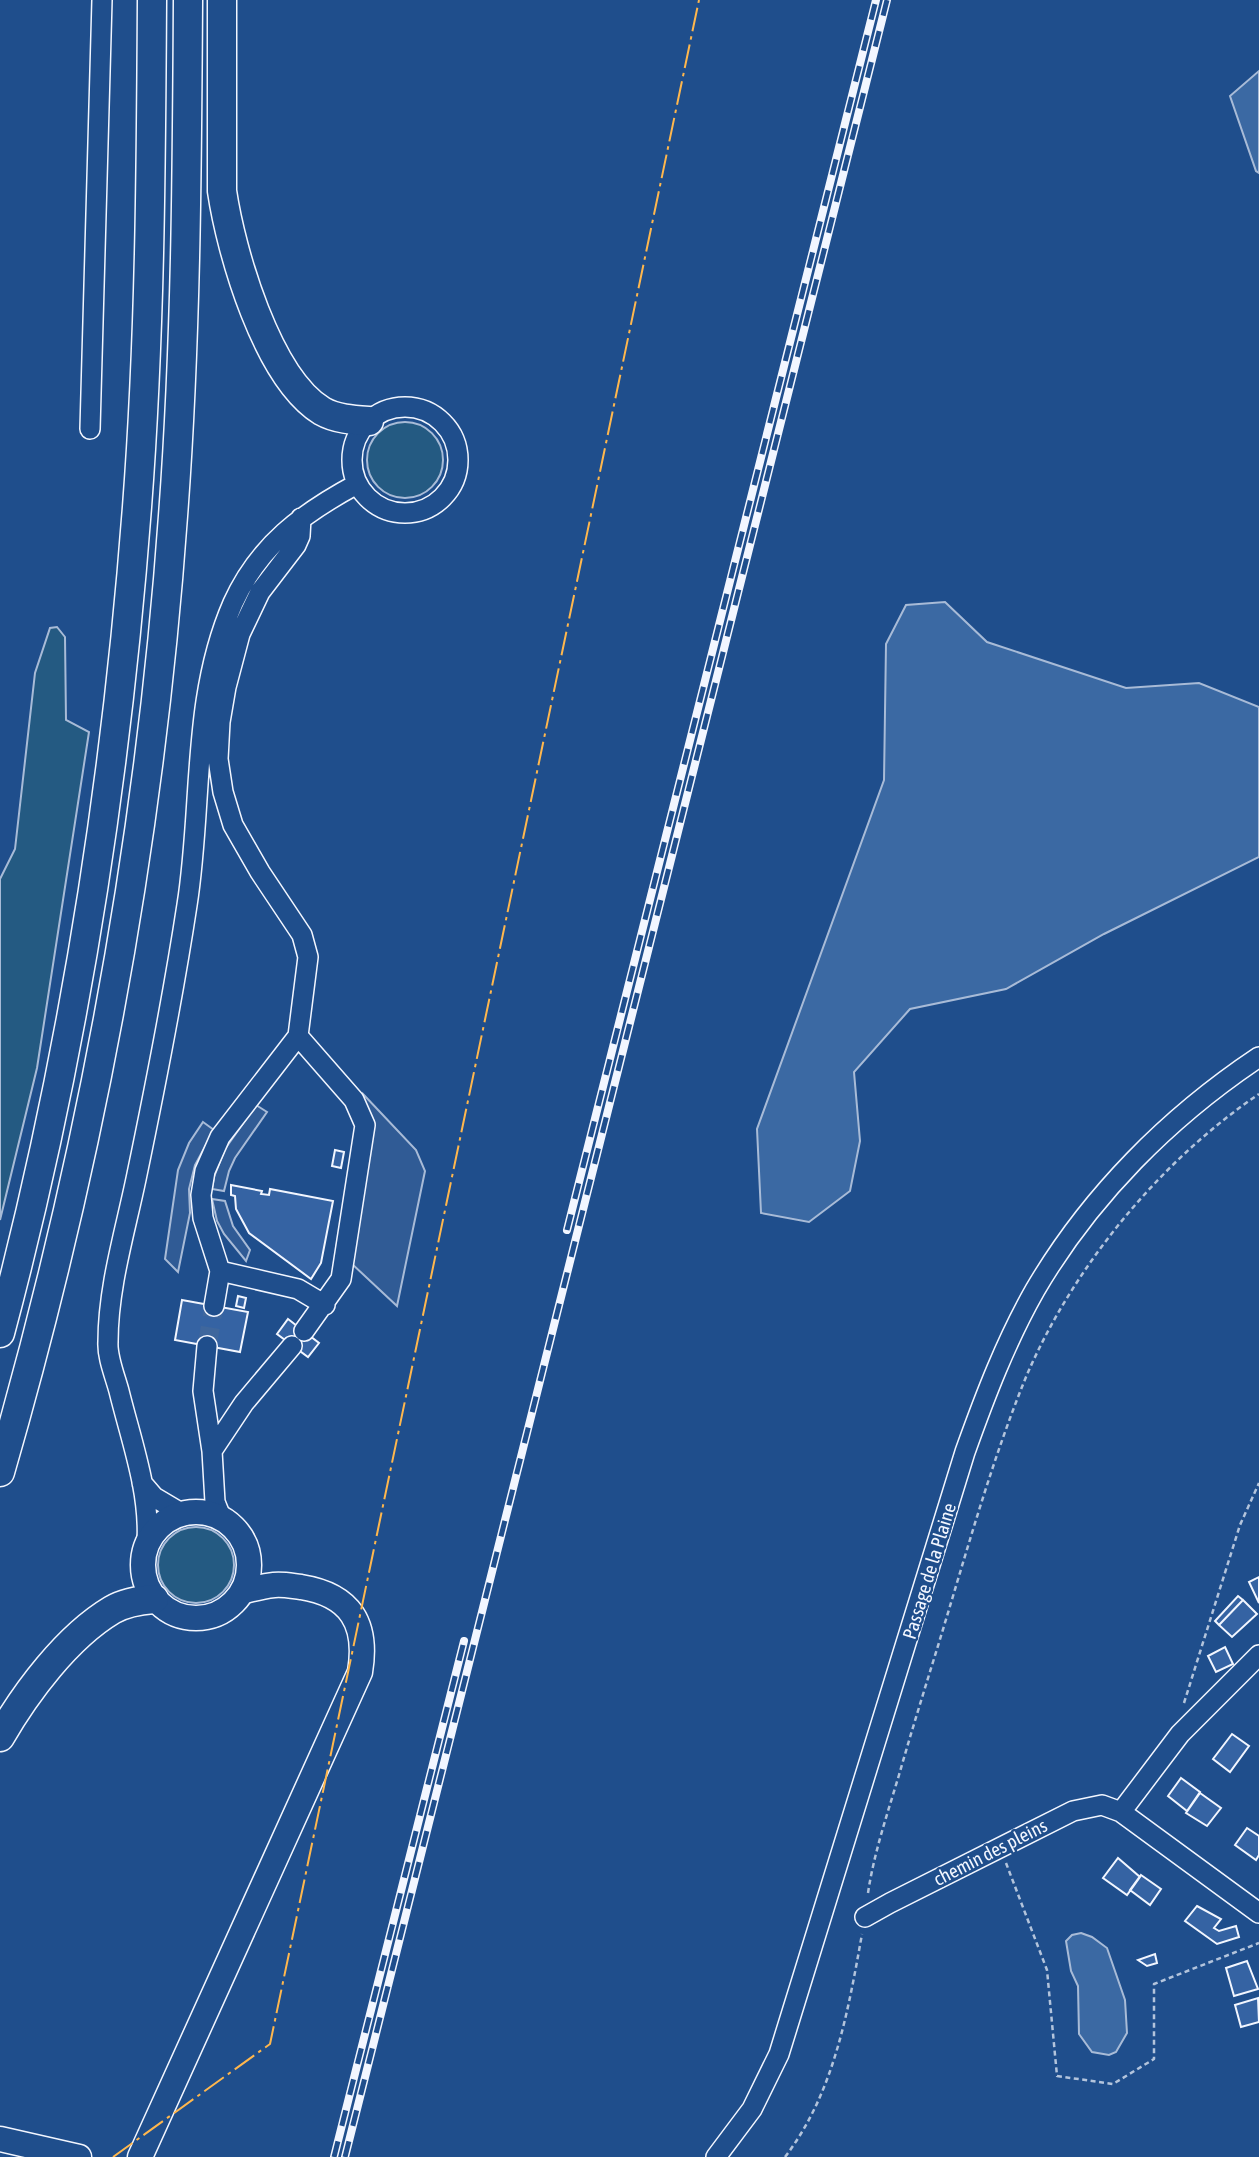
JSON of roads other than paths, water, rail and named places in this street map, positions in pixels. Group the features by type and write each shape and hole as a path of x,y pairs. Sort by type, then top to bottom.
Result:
{"highway":[{"path":"0,1333 27,1224 62,1061 91,900 118,702 137,505 145,374 152,0"},
{"path":"0,1472 61,1241 97,1076 127,913 154,714 173,518 181,386 187,187 188,0"},
{"path":"222,0 222,191 226,222 241,275 264,333 307,399 332,416 369,421"},
{"path":"0,1737 41,1676 84,1631 114,1608 154,1598"}],"main road":[{"path":"202,1511 220,1517 240,1534 247,1550 248,1575 242,1591 224,1610 200,1618 175,1614 154,1598 146,1584 142,1567 147,1542 163,1522 181,1513 202,1511"},
{"path":"140,2157 360,1672 364,1648 359,1627 349,1610 336,1598 317,1590 288,1585 242,1591"},
{"path":"1,2138 79,2157"}],"street":[{"path":"90,429 102,0"},
{"path":"413,407 425,410 445,424 452,434 457,445 458,470 449,492 430,508 407,514 383,509 357,484 352,462 356,440 369,421 389,409 413,407"},
{"path":"147,1542 148,1523 142,1483 107,1344 113,1289 161,1056 187,906 195,833 198,759 205,709 217,652 234,602 248,576 266,551 301,518 318,504 357,484"},
{"path":"214,1306 220,1270 203,1218 201,1195 205,1171 220,1137 298,1036 308,957 302,935 260,872 233,825 223,792 218,759 220,722 240,634 260,592 296,545 301,518"},
{"path":"212,1451 244,1403 325,1305 341,1279 365,1125 354,1100 298,1036"},
{"name":"Passage de la Plaine","path":"716,2157 752,2109 779,2053 965,1452 1005,1350 1042,1279 1069,1238 1117,1179 1168,1126 1259,1057"},
{"path":"220,1270 298,1289 325,1305"},
{"path":"207,1346 203,1391 212,1451 215,1502 220,1517"},
{"path":"142,1483 154,1497 181,1513"},
{"path":"1259,1656 1180,1734 1121,1812 1259,1913"},
{"name":"chemin des pleins","path":"865,1917 1073,1811 1102,1805 1121,1812"}],"tunnel":[{"path":"207,1346 214,1306"}],"railway":[{"path":"567,1230 876,0"},
{"path":"345,2157 887,0"},
{"path":"334,2157 464,1641"}]}
